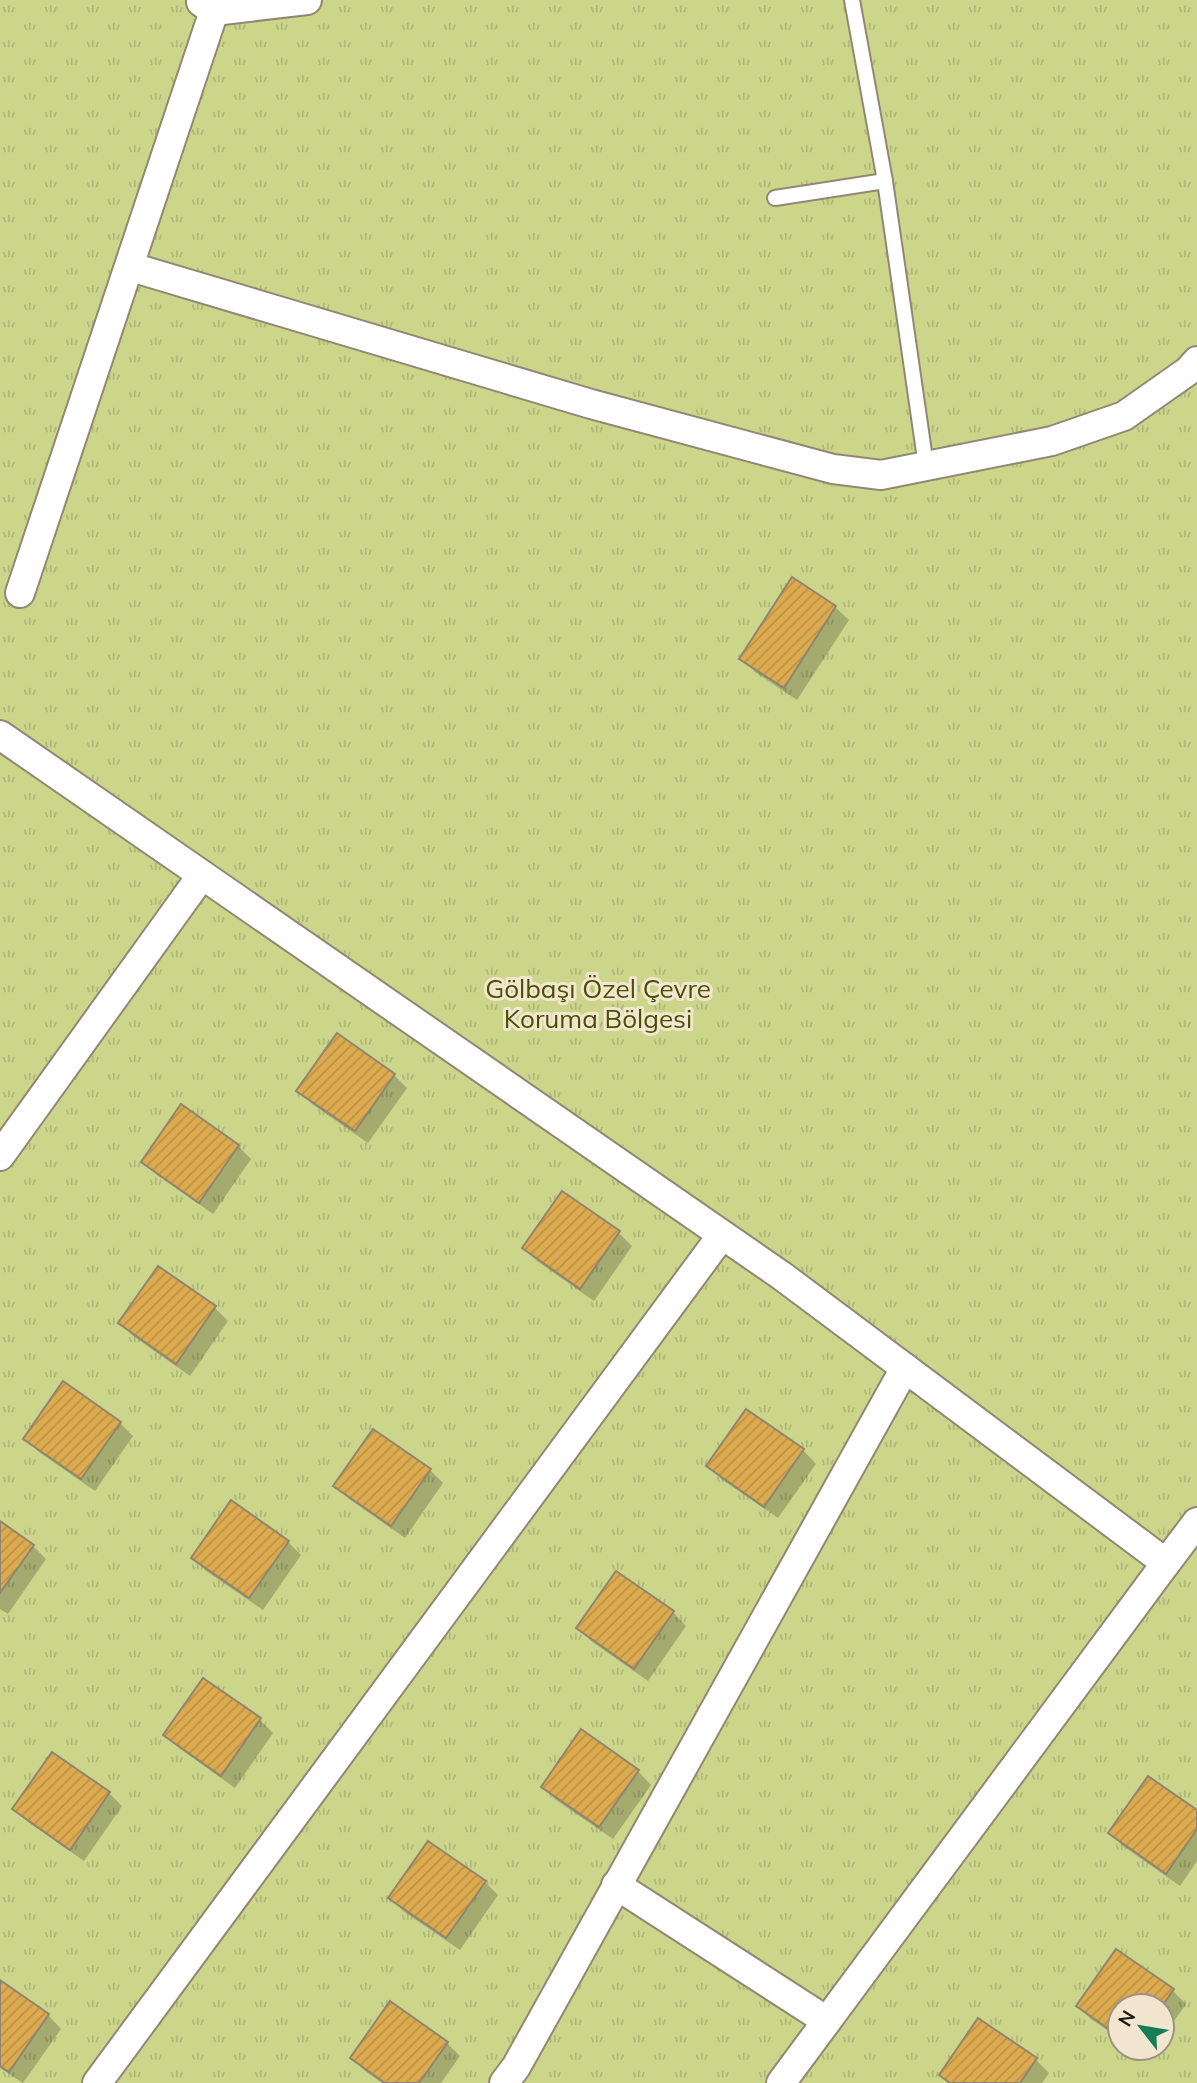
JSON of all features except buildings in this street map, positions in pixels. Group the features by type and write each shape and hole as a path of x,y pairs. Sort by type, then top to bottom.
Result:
{"street":[{"path":"20,593 131,267 207,6 307,0"},
{"path":"131,267 591,404 833,469 881,475 1052,441 1124,416 1188,371 1197,361"},
{"path":"0,735 782,1276 1166,1563"},
{"path":"0,1156 202,875"},
{"path":"97,2083 723,1235"},
{"path":"504,2083 905,1368"},
{"path":"781,2083 1197,1522"},
{"path":"616,1885 827,2021"}],"lane":[{"path":"852,0 885,181 926,466"},
{"path":"775,198 885,181"}],"green space":[{"name":"Gölbaşı Özel Çevre Koruma Bölgesi","path":"0,0 1197,0 1197,2083 0,2083"}]}
